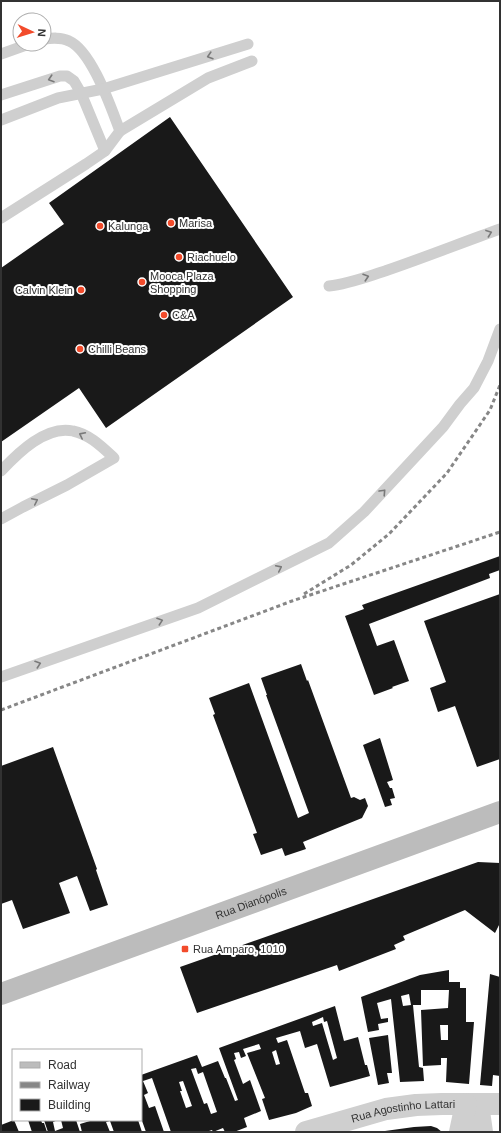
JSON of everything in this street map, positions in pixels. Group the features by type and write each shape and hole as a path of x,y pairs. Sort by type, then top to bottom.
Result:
{"street":[{"name":"Rua Dianópolis","path":"1,994 500,812"},
{"path":"472,822 500,830"},
{"path":"460,1132 472,1104"},
{"path":"472,1104 482,1132"},
{"name":"Rua Agostinho Lattari","path":"306,1132 386,1109 416,1105 500,1104"}],"lane":[{"path":"52,39 63,39 70,41 86,56 103,89 120,132"},
{"path":"1,120 58,98 103,89 248,44"},
{"path":"1,54 12,50"},
{"path":"1,218 105,151 120,132 208,78 252,61"},
{"path":"1,95 60,76 67,76 74,81 81,94 105,151"},
{"path":"329,286 341,285 382,272 446,250 500,229"},
{"path":"1,677 198,608 329,543 364,512 443,427 474,388 488,361 500,329"},
{"path":"1,471 27,446 43,435 52,431 75,431 101,446 114,458 67,485 1,519"}],"building":[{"name":"Mooca Plaza Shopping","path":"170,117 293,297 106,428 79,388 1,442 1,268 64,224 49,203"},
{"path":"500,556 500,570 489,574 490,578 369,624 377,646 394,640 409,681 374,695 345,616 364,609 362,605"},
{"path":"500,594 500,759 477,767 455,706 438,712 430,688 446,682 424,621"},
{"path":"301,664 351,798 354,797 360,800 365,798 368,806 362,818 303,842 306,849 285,856 282,848 261,855 253,834 257,833 213,715 215,714 209,698 249,683 298,818 309,813 261,678"},
{"path":"380,738 393,780 387,782 390,788 392,788 395,798 390,799 392,805 385,807 363,745"},
{"path":"53,747 97,869 96,870 108,905 90,911 77,876 59,883 70,913 23,929 12,900 1,904 1,766"},
{"path":"478,862 500,863 500,923 495,933 465,910 403,936 405,940 394,945 396,949 339,971 337,965 197,1013 180,967"},
{"path":"449,970 449,982 460,982 460,988 466,988 466,1022 474,1022 469,1084 446,1082 447,1058 441,1058 441,1065 423,1066 421,1010 448,1008 449,990 421,990 421,1005 413,1005 419,1067 423,1068 424,1081 400,1082 391,999 377,1003 381,1019 388,1018 388,1022 378,1024 379,1030 368,1032 361,997 420,975","holes":["409,994 411,1005 403,1006 401,996","440,1025 448,1025 448,1040 441,1040"]},
{"path":"490,974 500,977 500,1076 493,1075 492,1086 480,1085"},
{"path":"335,1006 344,1041 358,1037 365,1065 367,1065 370,1076 330,1087 317,1044 305,1048 300,1031 276,1038 278,1043 287,1040 305,1093 308,1093 312,1106 296,1113 269,1120 262,1099 265,1098 247,1053 261,1049 259,1044 243,1049 246,1056 241,1058 239,1052 234,1053 236,1059 234,1060 243,1084 250,1080 261,1111 244,1118 247,1127 234,1132 225,1132 223,1128 213,1132 212,1130 206,1132 171,1132 152,1078 143,1081 148,1093 144,1095 149,1108 155,1106 164,1132 146,1132 142,1121 142,1075 197,1055 202,1067 218,1061 235,1101 238,1100 219,1048","holes":["323,1017 324,1022 327,1021 337,1058 333,1060 322,1023 313,1026 312,1022","276,1050 280,1064 276,1065 272,1052","196,1068 198,1074 203,1072 217,1112 211,1114 207,1103 204,1104 191,1069","183,1081 192,1106 186,1108 180,1091 182,1091 179,1082"]},
{"path":"388,1035 392,1073 387,1073 389,1083 378,1085 369,1038"},
{"path":"14,1121 19,1132 1,1132 1,1125"},
{"path":"28,1121 41,1121 42,1123 44,1123 47,1132 32,1132"},
{"path":"44,1121 56,1121 53,1122 55,1131 63,1128 61,1121 76,1121 80,1132 48,1132"},
{"path":"90,1121 110,1121 106,1122 110,1132 82,1132 80,1124"},
{"path":"110,1121 138,1121 142,1132 114,1132"},
{"path":"431,1126 442,1132 385,1131 414,1127"}],"railway":[{"path":"304,594 351,565 389,534 447,473 490,410 500,385"},
{"path":"1,710 292,601 500,532"}],"place":[{"name":"Marisa","path":"171,223"},
{"name":"Kalunga","path":"100,226"},
{"name":"Riachuelo","path":"179,257"},
{"name":"Mooca Plaza Shopping","path":"142,282"},
{"name":"Calvin Klein","path":"81,290"},
{"name":"C&A","path":"164,315"},
{"name":"Chilli Beans","path":"80,349"},
{"name":"Rua Amparo, 1010","path":"185,949"}]}
